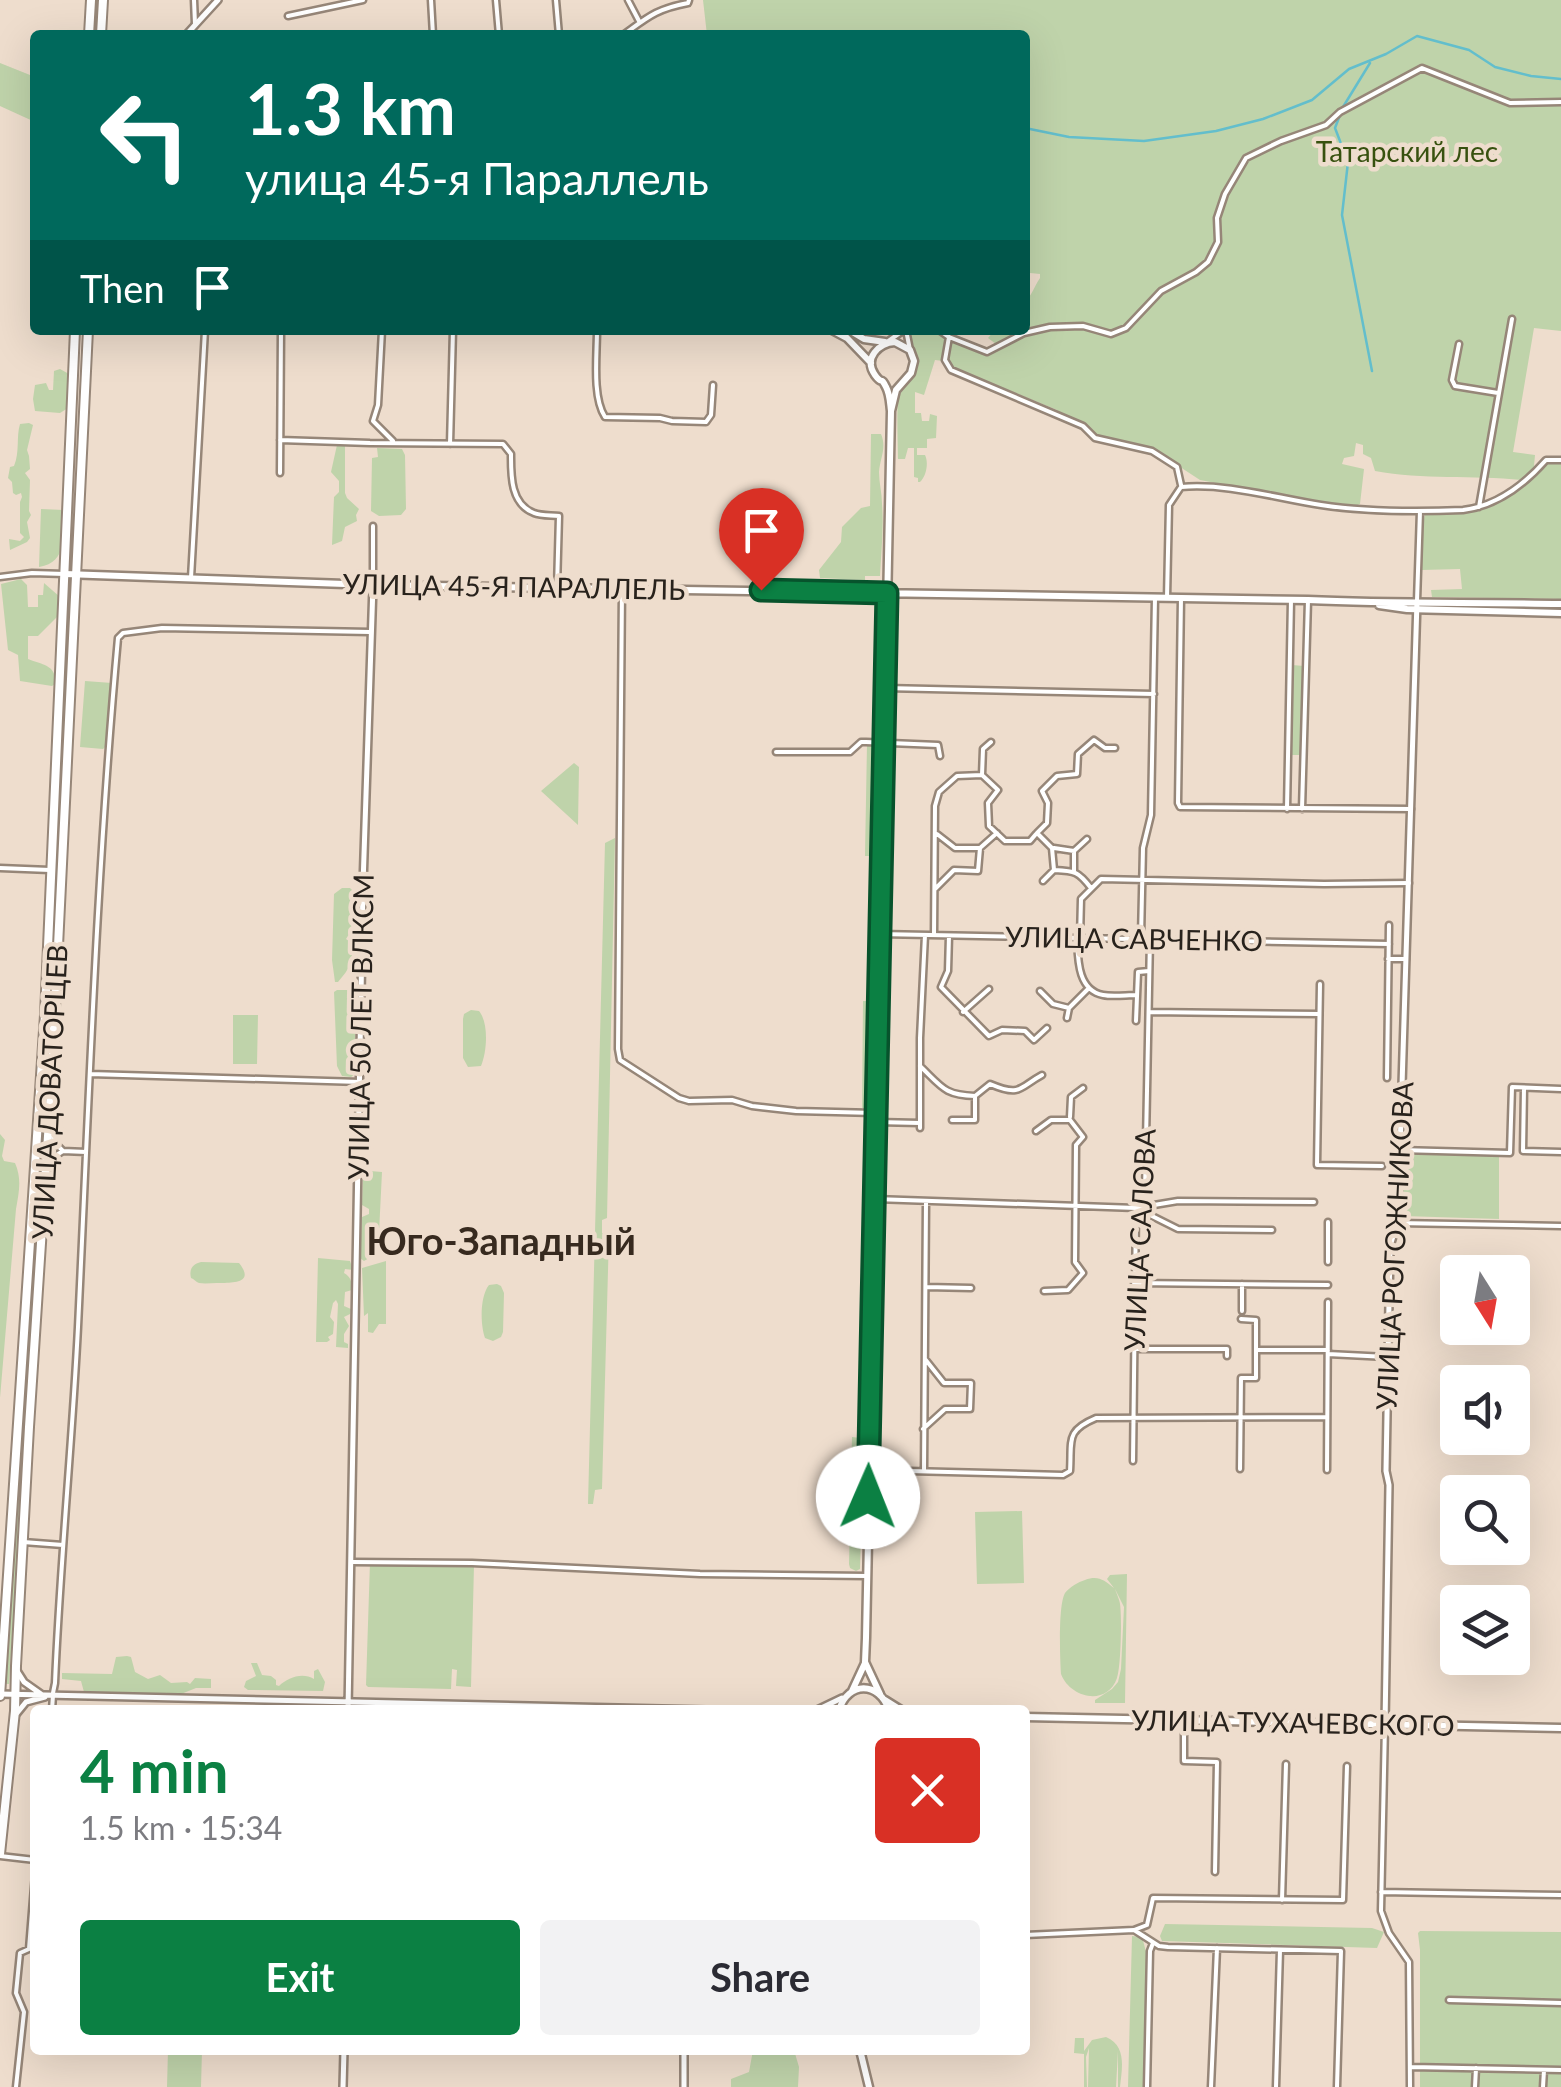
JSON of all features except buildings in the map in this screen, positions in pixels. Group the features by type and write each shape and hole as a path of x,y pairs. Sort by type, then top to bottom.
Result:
{"main road":[{"path":"89,30 91,0"},
{"path":"102,0 102,30"},
{"name":"УЛИЦА ДОВАТОРЦЕВ","path":"0,1695 36,1166 76,335"},
{"name":"УЛИЦА ДОВАТОРЦЕВ","path":"0,1855 8,1737 14,1721 51,1098 88,335"},
{"path":"841,335 871,363 874,374 888,390 891,411 866,1662 886,1705"},
{"path":"857,335 901,343 910,350 913,368 896,390 891,411"},
{"path":"871,363 876,349 886,342"},
{"path":"882,381 895,384 907,378"},
{"name":"УЛИЦА 45-Я ПАРАЛЛЕЛЬ","path":"64,574 372,585 1308,600 1373,603 1391,608 1561,604"},
{"name":"УЛИЦА 45-Я ПАРАЛЛЕЛЬ","path":"1417,605 1561,613"},
{"path":"842,1705 866,1662"},
{"path":"848,1694 867,1688 894,1705"},
{"name":"УЛИЦА ТУХАЧЕВСКОГО","path":"1030,1716 1561,1728"},
{"path":"861,2055 869,2087"}],"street":[{"path":"194,0 196,24"},
{"path":"191,30 218,0"},
{"path":"288,16 363,0"},
{"path":"432,0 433,30"},
{"path":"496,0 499,30"},
{"path":"556,0 558,30"},
{"path":"628,0 639,21"},
{"path":"629,30 662,8 688,4 690,0"},
{"path":"1030,332 1083,326 1111,334 1126,328 1162,291 1208,262 1218,242 1217,218 1225,194 1246,158 1326,125 1340,112 1422,68 1510,103 1561,102"},
{"path":"1479,508 1512,320"},
{"path":"191,578 206,335"},
{"path":"280,473 281,335"},
{"path":"382,335 378,405 373,420 396,443"},
{"path":"450,444 453,335"},
{"path":"597,335 598,400 604,417 706,422 711,415 713,385"},
{"path":"886,342 897,335"},
{"path":"906,335 910,350"},
{"path":"946,335 987,352 1020,335"},
{"path":"949,337 944,360 951,370 1083,426 1095,438 1152,451 1177,467 1181,486 1168,505 1167,598"},
{"path":"1459,344 1452,380 1455,386 1498,393"},
{"path":"280,440 503,444 511,454 512,486 519,500 533,513 559,515 557,588"},
{"path":"1181,486 1210,484 1326,506 1420,511 1479,508 1519,486 1546,460 1561,460"},
{"path":"1417,605 1420,511"},
{"path":"372,585 373,526"},
{"path":"0,577 64,574"},
{"name":"УЛИЦА 50 ЛЕТ ВЛКСМ","path":"348,1705 372,585"},
{"path":"622,588 620,1060 678,1098 689,1101 732,1100 752,1106 920,1126 925,935"},
{"path":"1142,938 1143,848 1151,815 1155,598"},
{"path":"1181,598 1180,807 1410,809"},
{"path":"1287,809 1291,600"},
{"path":"1302,809 1308,600"},
{"name":"УЛИЦА РОГОЖНИКОВА","path":"1410,2087 1410,1970 1381,1912 1381,1892 1390,1246 1397,1223 1417,605"},
{"path":"14,1721 26,1702 53,1693 56,1682 109,750 120,635 162,628 370,632"},
{"path":"885,688 1154,694"},
{"path":"934,935 935,806 939,792 956,776 982,775 998,790 988,803 987,822 1005,841 1030,841 1047,823 1048,802 1042,791 1057,776 1076,776 1078,754 1094,740 1105,748 1115,748"},
{"path":"776,752 850,752 861,742 938,745 940,756"},
{"path":"982,775 982,749 992,742"},
{"path":"936,833 955,848 980,848 997,834"},
{"path":"1038,833 1052,848 1054,870"},
{"path":"1074,871 1074,851 1087,839"},
{"path":"934,889 954,870 978,871 980,848"},
{"path":"1052,848 1074,851"},
{"path":"0,868 63,870"},
{"path":"1043,881 1054,870 1074,871 1091,888"},
{"path":"1137,995 1100,995 1089,988 1079,970 1081,899 1101,880 1409,882"},
{"path":"1387,1078 1389,925"},
{"name":"УЛИЦА САВЧЕНКО","path":"879,934 1389,944"},
{"path":"949,936 948,971 941,987 963,1012 989,1036 1002,1030 1026,1031 1034,1040 1047,1028"},
{"name":"УЛИЦА САЛОВА","path":"1132,1461 1136,1208 1145,1192 1150,938"},
{"path":"1388,959 1406,959"},
{"path":"1136,1021 1138,972 1149,972"},
{"path":"1320,984 1317,1166 1382,1166"},
{"path":"1067,1018 1069,1008 1089,988"},
{"path":"963,1012 988,990"},
{"path":"1040,991 1053,1004 1069,1008"},
{"path":"1149,1012 1319,1014"},
{"path":"920,1066 956,1096 975,1096 990,1084 1024,1089 1042,1075"},
{"path":"90,1074 360,1082"},
{"path":"1044,1291 1068,1290 1083,1273 1075,1262 1076,1145 1083,1138 1070,1120 1070,1097 1082,1088"},
{"path":"1400,1150 1510,1153 1512,1088 1561,1089"},
{"path":"1524,1088 1522,1152 1561,1152"},
{"path":"952,1120 975,1120 975,1096"},
{"path":"51,1098 54,1142 63,1151"},
{"path":"1036,1132 1051,1120 1070,1120"},
{"path":"36,1166 51,1165 63,1151 86,1152"},
{"path":"875,1198 1136,1208 1178,1200 1314,1202"},
{"path":"924,1470 926,1202"},
{"path":"1136,1208 1178,1229 1272,1230"},
{"path":"1328,1222 1328,1262"},
{"path":"1397,1223 1561,1226"},
{"path":"1134,1283 1328,1284"},
{"path":"1242,1284 1242,1311"},
{"path":"926,1286 971,1288"},
{"path":"1327,1470 1328,1302"},
{"path":"1240,1470 1241,1378 1256,1378 1256,1320 1241,1319"},
{"path":"1134,1349 1227,1350 1227,1356"},
{"path":"1256,1350 1387,1357"},
{"path":"923,1429 945,1409 970,1410 970,1383 944,1384 925,1359"},
{"path":"869,1470 1063,1475 1070,1471 1076,1428 1096,1418 1328,1417"},
{"path":"23,1542 64,1545"},
{"path":"350,1562 867,1576"},
{"path":"16,1670 24,1682 49,1695"},
{"path":"827,1705 848,1694"},
{"path":"0,1695 321,1705"},
{"path":"49,1695 51,1705"},
{"path":"1184,1721 1184,1760 1217,1762 1215,1872"},
{"path":"1282,1900 1286,1764"},
{"path":"1030,1935 1134,1930 1147,1925 1153,1898 1343,1900 1347,1766"},
{"path":"0,1855 30,1859"},
{"path":"1381,1892 1561,1895"},
{"path":"1134,1930 1168,1948 1341,1951 1337,2087"},
{"path":"16,2087 24,2012 16,1993 20,1953 29,1949 30,1936"},
{"path":"1147,2087 1153,1943"},
{"path":"1211,2087 1217,1948"},
{"path":"1276,2087 1280,1950"},
{"path":"1449,2000 1561,2003"},
{"path":"343,2087 344,2055"},
{"path":"684,2055 684,2087"},
{"path":"1410,2067 1561,2070"},
{"path":"1475,2087 1476,2068"},
{"path":"1543,2087 1544,2070"}],"green space":[{"name":"Татарский лес","path":"703,0 1561,0 1561,331 1534,328 1513,452 1535,455 1534,466 1542,469 1548,462 1561,462 1561,599 1432,597 1431,590 1462,589 1460,569 1422,570 1425,514 1488,506 1525,486 1522,480 1375,471 1371,458 1363,454 1363,445 1356,443 1354,456 1344,458 1342,464 1364,469 1360,504 1355,506 1200,480 1151,448 1103,438 1057,410 954,368 948,354 953,340 987,352 1000,347 988,338 991,335 1030,335 1030,295 1040,274 1030,273 1030,30 706,30"},
{"path":"0,63 30,75 30,120 0,106"},
{"path":"909,335 943,335 947,339 943,361 935,360 924,395 915,392 915,413 921,413 922,421 929,421 930,414 937,416 936,438 927,439 927,448 917,448 917,455 925,455 927,462 920,482 914,477 914,448 908,448 905,459 898,459 899,394 918,366"},
{"path":"60,369 69,374 68,408 60,413 35,411 35,385 46,383 53,390 54,371"},
{"path":"20,424 33,425 27,450 30,469 25,473 30,480 30,538 10,550 9,539 20,541 24,537 20,533 21,493 13,493 8,478 16,461"},
{"path":"871,434 881,434 883,444 879,472 883,522 880,576 865,576 865,580 820,578 819,570 841,542 842,527 861,508 870,506"},
{"path":"337,445 345,446 345,493 359,509 357,521 345,527 342,541 332,545 334,497 339,492 339,481 331,472"},
{"path":"377,448 402,449 405,455 406,509 401,515 379,516 371,511 372,458 378,457"},
{"path":"41,509 64,510 60,553 49,564 39,567"},
{"path":"21,579 27,585 28,607 38,607 44,583 60,597 59,615 38,636 28,636 28,659 51,669 55,678 52,686 20,681 18,655 8,650 1,584"},
{"path":"1292,665 1304,666 1302,755 1290,755"},
{"path":"85,681 112,683 103,749 80,747"},
{"path":"873,743 878,749 876,853 865,856 867,744"},
{"path":"574,763 579,767 578,825 541,791"},
{"path":"615,838 607,1218 602,1220 602,1233 609,1234 602,1489 595,1490 593,1504 588,1504 605,843"},
{"path":"342,888 353,891 351,931 346,939 353,944 353,950 348,968 335,982 334,894"},
{"path":"337,990 356,993 352,1013 355,1074 351,1077 342,1076 337,1066"},
{"path":"863,1001 874,1001 869,1109 862,1108"},
{"path":"471,1010 482,1016 486,1046 481,1066 468,1067 463,1058 463,1019"},
{"path":"233,1015 258,1015 257,1064 233,1064"},
{"path":"0,1134 5,1140 2,1156 4,1161 15,1163 19,1186 0,1398"},
{"path":"1408,1153 1499,1155 1499,1219 1403,1216 1404,1157"},
{"path":"39,1172 43,1173 6,1684"},
{"path":"382,1172 378,1253 364,1261 360,1258 362,1217 369,1214 369,1209 362,1205 363,1175"},
{"path":"318,1258 350,1261 353,1270 345,1269 344,1273 352,1287 345,1292 344,1306 351,1309 344,1317 349,1326 344,1334 348,1348 336,1347 336,1300 330,1317 334,1322 333,1334 327,1342 316,1342"},
{"path":"386,1261 386,1324 368,1332 362,1268"},
{"path":"201,1262 239,1263 245,1275 235,1282 199,1283 191,1278 190,1272"},
{"path":"497,1284 504,1293 503,1332 493,1341 485,1338 482,1310 486,1290"},
{"path":"852,1437 861,1438 863,1444 860,1569 856,1571 849,1564"},
{"path":"1022,1511 1024,1583 977,1584 975,1512"},
{"path":"370,1562 474,1565 471,1687 456,1686 457,1670 452,1669 451,1689 366,1685"},
{"path":"1127,1574 1125,1703 1095,1703 1118,1682 1124,1607 1115,1589 1121,1610 1117,1678 1105,1693 1089,1696 1072,1689 1061,1674 1063,1599 1067,1591 1082,1581 1097,1578 1114,1588 1107,1579 1110,1575"},
{"path":"116,1657 131,1657 135,1672 148,1679 160,1675 171,1683 190,1684 195,1678 211,1679 211,1688 181,1694 84,1692 81,1681 62,1679 62,1673 112,1674"},
{"path":"251,1663 257,1663 262,1675 271,1676 279,1686 296,1676 314,1679 318,1669 325,1682 323,1691 248,1690 244,1687 246,1681 256,1676"},
{"path":"1165,1924 1372,1928 1384,1932 1377,1948 1162,1941"},
{"path":"1420,1931 1561,1932 1561,2087 1420,2087"},
{"path":"1132,1936 1142,1937 1148,1959 1145,2087 1128,2087"},
{"path":"1106,2037 1120,2052 1120,2087 1118,2051 1116,2087 1088,2087 1089,2048 1084,2087 1084,2054 1074,2053 1075,2038 1084,2038 1084,2051 1092,2040"},
{"path":"168,2055 202,2055 201,2087 167,2087"},
{"path":"752,2055 795,2055 798,2087 731,2087 731,2079 749,2072"}],"waterway":[{"path":"1030,129 1069,137 1144,141 1216,131 1263,119 1312,100 1349,69 1417,36 1469,50 1495,67 1561,79"},
{"path":"1343,107 1370,63"},
{"path":"1340,115 1335,128 1348,162 1342,215 1372,371"}],"district":[{"name":"Юго-Западный","path":"501,1242"}],"route":[{"path":"761,590 887,593 868,1497"}]}
